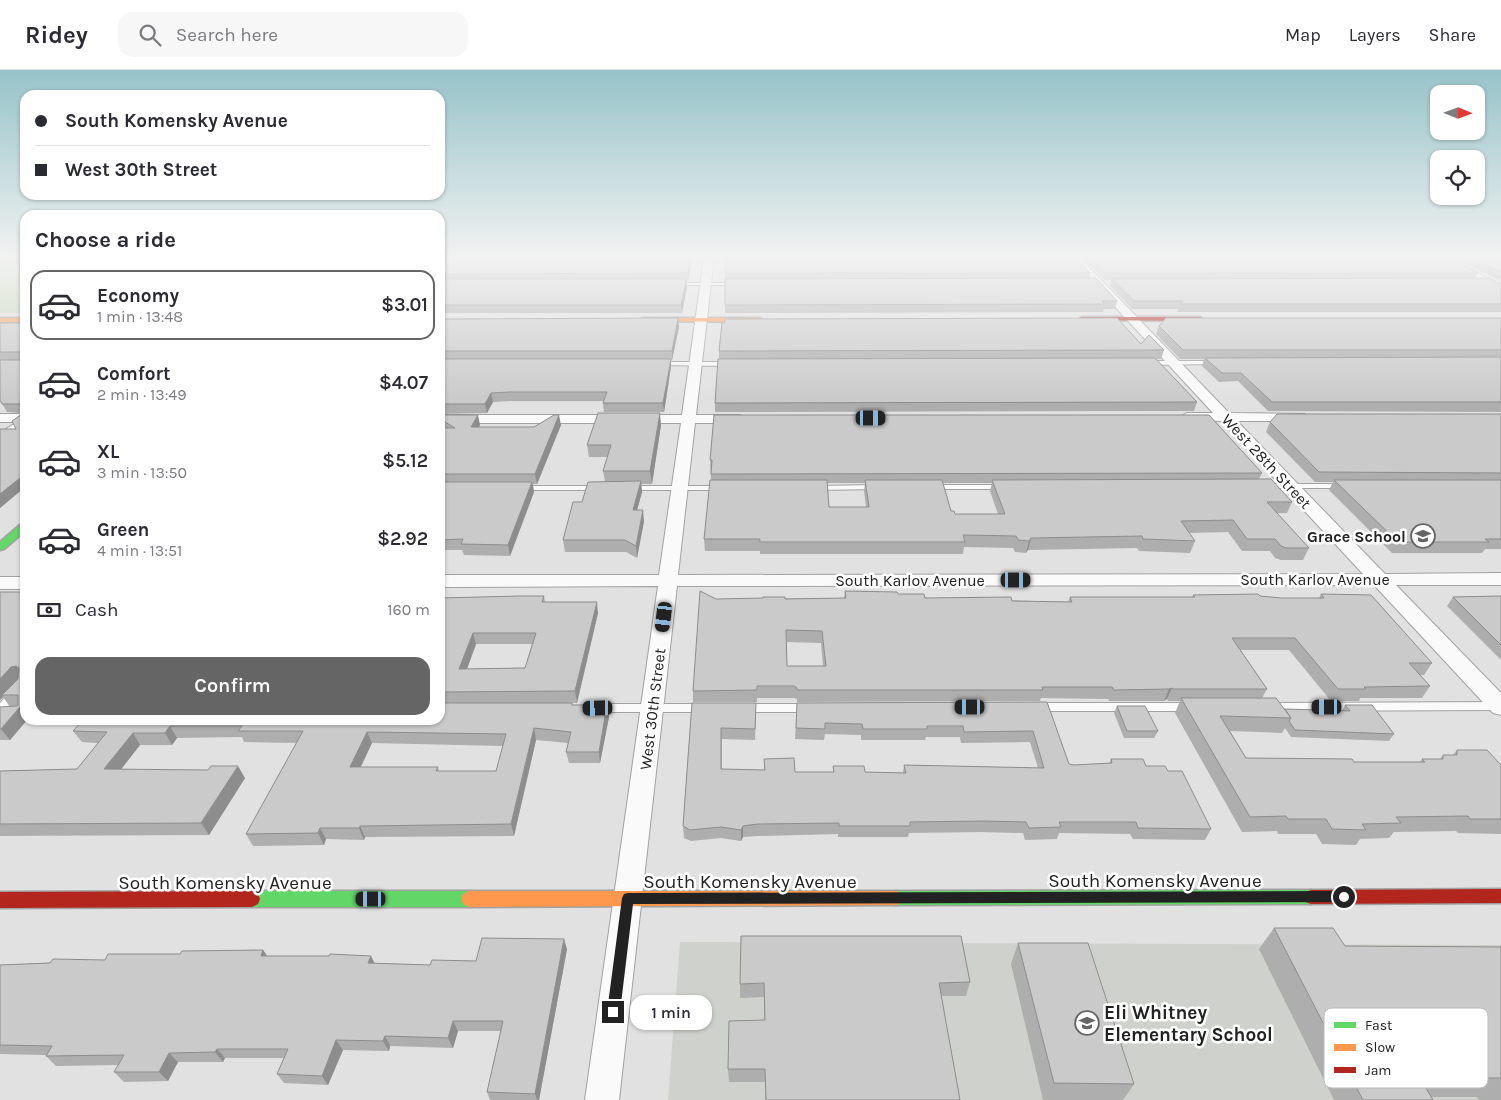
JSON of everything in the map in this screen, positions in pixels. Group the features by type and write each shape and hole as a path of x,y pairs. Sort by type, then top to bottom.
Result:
{"street":[{"name":"West 30th Street","path":"602,1100 703,306"},
{"name":"West 28th Street","path":"1120,306 1501,707"},
{"path":"1066,320 1211,319"},
{"path":"0,320 20,320"},
{"path":"626,320 770,320"},
{"path":"1175,417 1317,417"},
{"path":"0,418 20,419"},
{"path":"445,419 753,419"},
{"path":"0,547 20,530"},
{"name":"South Karlov Avenue","path":"445,581 1501,579"},
{"path":"0,583 20,583"},
{"name":"South Komensky Avenue","path":"0,900 1501,896"}],"lane":[{"path":"1145,363 1224,363"},
{"path":"657,364 737,364"},
{"path":"0,436 20,422"},
{"path":"1257,486 1348,486"},
{"path":"808,488 888,487"},
{"path":"928,487 1008,487"},
{"path":"508,488 605,488"},
{"path":"625,488 729,488"},
{"path":"3,711 20,689"},
{"path":"1029,707 1198,707"},
{"path":"1258,707 1501,707"},
{"path":"588,708 711,708"},
{"path":"731,708 820,708"}],"shaded area":[{"name":"Eli Whitney Elementary School","path":"680,942 1501,945 1501,1100 668,1100"}],"green space":[{"path":"0,306 20,306 20,313 0,313"}],"building":[{"path":"678,318 672,351 445,351 445,319"},
{"path":"1117,318 1141,344 1149,335 1164,350 719,351 722,323 725,322 725,319"},
{"path":"1166,318 1501,318 1501,350 1183,350 1159,326"},
{"path":"0,323 20,323 20,352 0,352"},
{"path":"1501,357 1501,402 1272,402 1241,373 1222,373 1205,358"},
{"path":"1155,358 1197,402 715,403 718,359"},
{"path":"445,359 671,359 663,403 603,403 607,392 510,392 491,393 485,404 445,404"},
{"path":"0,360 20,360 20,404 2,404 0,400"},
{"path":"598,413 660,413 650,471 603,471 611,445 587,445"},
{"path":"1277,414 1501,414 1501,473 1319,472 1270,422"},
{"path":"20,415 20,478 0,494 0,429 16,429 12,421"},
{"path":"445,415 478,415 471,427 534,427 554,415 559,415 535,474 445,474 445,428 455,428 445,422"},
{"path":"714,415 1209,415 1262,473 711,474 712,460 710,460"},
{"path":"1271,479 1292,502 1267,502 1309,548 1286,548 1281,546 1275,539 1247,539 1233,520 1181,521 1195,541 1143,539 1142,536 1031,538 1029,541 1018,540 1016,536 963,535 965,542 760,542 760,539 704,539 710,480 827,480 829,507 869,507 865,480 942,480 951,511 954,511 955,514 1005,514 992,480"},
{"path":"1334,480 1501,480 1501,539 1485,539 1489,542 1398,542"},
{"path":"641,481 633,510 643,510 636,546 625,540 563,540 573,502 582,502 588,482"},
{"path":"445,482 532,482 508,545 461,544 463,539 445,540"},
{"path":"700,591 716,599 763,597 785,597 785,599 846,598 845,591 924,594 925,598 1011,597 1012,601 1072,602 1070,597 1195,597 1193,595 1258,594 1260,596 1281,598 1324,598 1321,594 1371,595 1432,663 1409,663 1430,686 1338,689 1295,638 1232,638 1267,689 1172,688 1114,690 1112,687 1042,687 1043,690 797,690 794,686 757,686 757,690 693,691","holes":["786,630 822,631 826,666 787,666"]},
{"path":"0,592 20,592 20,707 1,729 0,707 18,705 18,695 2,695 18,679 19,668 16,666 11,667 0,679"},
{"path":"544,596 542,602 597,602 575,691 445,692 445,598","holes":["473,633 536,633 525,668 459,669"]},
{"path":"1501,596 1501,645 1453,597"},
{"path":"1181,698 1276,698 1291,718 1220,716 1246,758 1352,759 1354,762 1425,762 1422,759 1443,759 1443,755 1457,755 1457,750 1487,750 1501,765 1501,819 1470,819 1468,816 1396,817 1401,823 1362,824 1366,830 1332,829 1326,819 1288,819 1286,816 1250,817"},
{"path":"1047,702 1069,764 1112,763 1111,759 1143,759 1146,766 1165,766 1168,771 1182,771 1211,829 1138,828 1136,822 1059,822 1061,827 1029,828 1026,822 983,821 910,822 910,826 839,826 839,823 758,824 743,826 741,830 721,827 690,830 683,826 692,703 756,703 755,729 721,728 721,769 765,770 764,759 794,758 795,772 834,772 833,766 864,766 865,772 906,773 904,765 1044,768 1033,731 964,732 963,726 927,726 927,729 863,729 862,724 825,723 825,729 796,728 797,703"},
{"path":"445,703 572,703 572,705 607,705 599,752 566,752 571,732 534,728 511,824 360,826 359,828 320,828 318,833 246,834 303,731 238,731 242,726 170,726 165,733 133,733 104,769 208,770 211,766 238,766 201,823 0,824 0,771 77,769 107,732 73,731 78,725 445,725","holes":["367,732 506,734 496,771 436,771 438,767 350,767"]},
{"path":"1345,705 1372,705 1394,734 1295,730 1289,721 1291,718 1285,709 1350,711"},
{"path":"1117,706 1145,706 1158,731 1127,731"},
{"path":"1274,928 1333,928 1345,946 1501,947 1501,1078 1488,1078 1488,1008 1324,1008 1324,1025"},
{"path":"741,936 961,936 970,982 939,983 960,1100 766,1100 765,1069 728,1069 729,1021 765,1020 764,983 740,984"},
{"path":"482,938 564,939 535,1094 487,1092 503,1021 453,1021 448,1038 385,1036 383,1041 336,1040 322,1076 277,1074 288,1049 217,1049 215,1052 169,1053 159,1072 114,1072 124,1055 46,1056 52,1046 0,1045 0,965 50,963 53,959 105,960 108,954 180,954 182,951 263,950 261,956 329,956 330,954 371,956 368,963 430,965 432,960 476,961"},
{"path":"1018,943 1088,943 1134,1084 1054,1083"},
{"path":"1357,1088 1426,1088 1433,1100 1363,1100"}],"traffic: fast":[{"path":"0,547 20,530"},
{"path":"896,898 1311,897"},
{"path":"252,899 469,899"}],"traffic: slow":[{"path":"0,320 20,320"},
{"path":"642,320 760,320"},
{"path":"469,899 896,898"}],"traffic: jam":[{"path":"1082,319 1200,319"},
{"path":"1311,897 1501,896"},
{"path":"0,900 252,899"}],"place":[{"name":"Grace School","path":"1423,536"},
{"name":"Eli Whitney Elementary School","path":"1087,1023"}],"route":[{"path":"613,1012 628,898 1344,897"}]}
